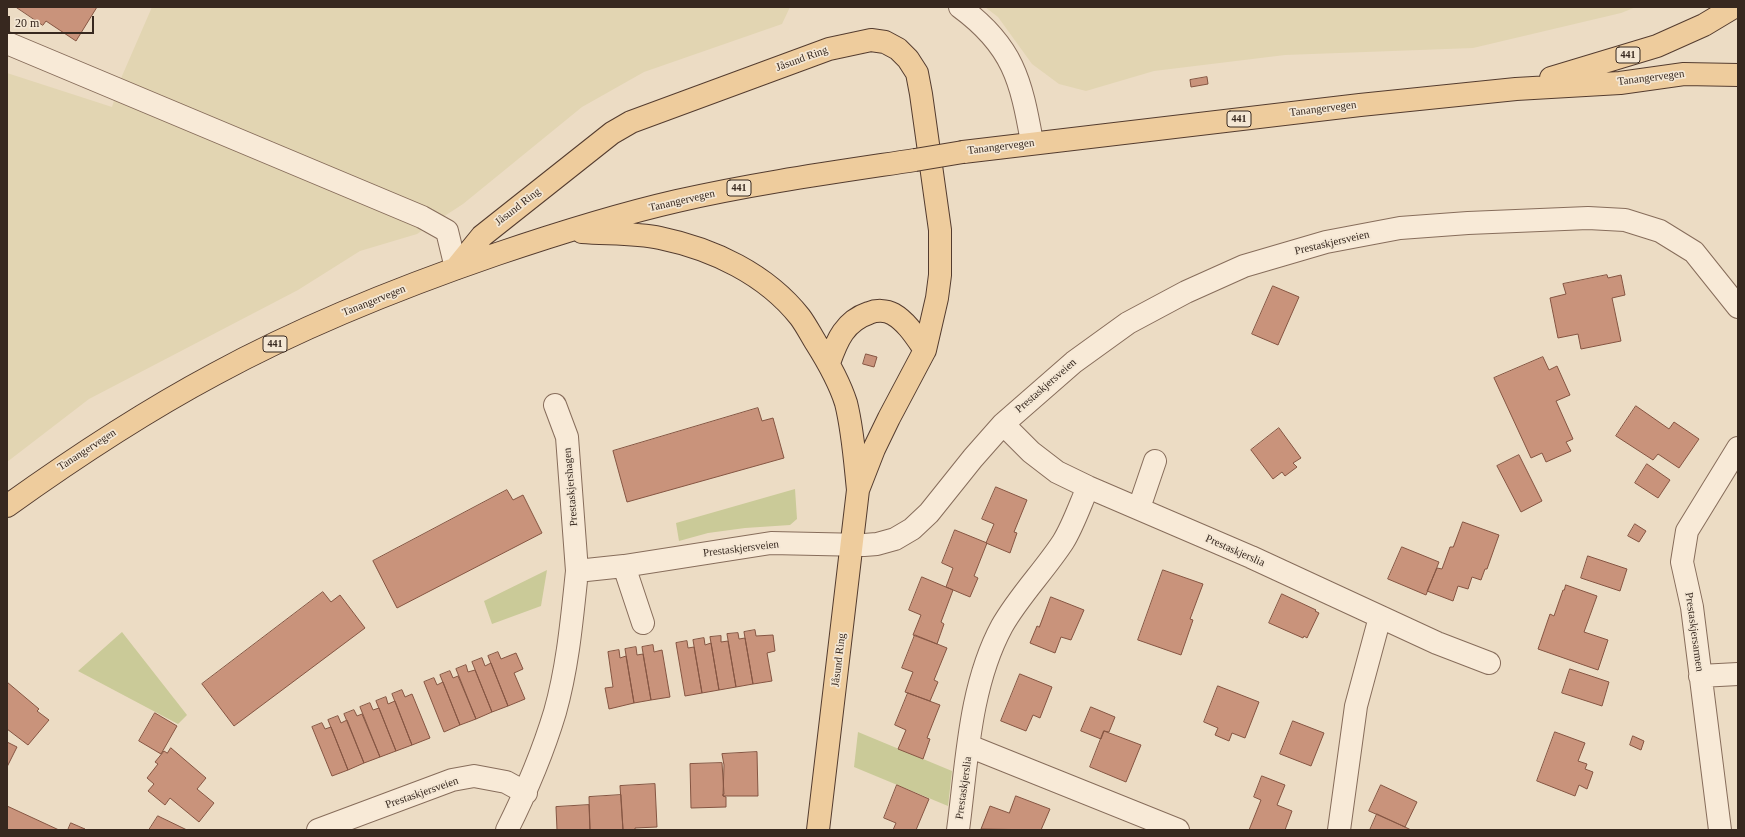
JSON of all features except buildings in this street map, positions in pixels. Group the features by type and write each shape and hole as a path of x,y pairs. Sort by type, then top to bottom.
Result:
{"main road":[{"name":"Tanangervegen","path":"1516,89 1657,46 1704,24 1734,7"},
{"name":"Jåsund Ring","path":"456,268 482,236 606,138 631,122 829,48 871,40 886,42 898,49 908,59 917,72 940,230 939,283 926,350 889,418 874,449 858,490"},
{"name":"Tanangervegen","path":"7,506 100,441 153,409 216,373 287,338 341,314 456,268 566,230 674,201 738,188 1032,142 1516,89 1620,83 1684,74 1738,75"},
{"name":"Jåsund Ring","path":"566,230 658,238 690,246 721,257 745,270 782,299 800,318 829,363 846,403 852,435 858,490 853,544 818,830"},
{"path":"829,363 837,341 847,326 858,317 876,310 892,314 911,329 926,350"}],"street":[{"path":"960,7 976,19 993,36 1006,54 1018,80 1032,142"},
{"path":"7,44 422,217 447,230 456,268"},
{"name":"Prestaskjersveien","path":"577,571 624,566 771,544 876,544 895,539 912,529 929,513 973,458 1003,424 1074,362 1128,323 1186,292 1244,266 1326,242 1400,228 1468,222 1588,218 1625,220 1660,231 1694,252 1738,307"},
{"name":"Prestaskjershagen","path":"555,404 567,437 577,571"},
{"name":"Prestaskjerslia","path":"1003,424 1031,452 1057,472 1088,487 1251,557 1437,643 1489,663"},
{"name":"Prestaskjersarmen","path":"1720,830 1692,607 1682,562 1687,531 1730,480 1738,448"},
{"path":"1139,508 1155,461"},
{"name":"Prestaskjerslia","path":"958,830 977,696 987,660 1002,627 1026,590 1063,542 1088,487"},
{"path":"624,566 643,623"},
{"path":"507,830 526,793 555,711 568,650 577,571"},
{"path":"1339,830 1356,706 1380,617"},
{"path":"1700,676 1738,674"},
{"name":"Prestaskjerslia","path":"970,746 1178,830"},
{"name":"Prestaskjersveien","path":"318,830 452,780 474,776 506,782 526,793"}],"shaded area":[{"path":"152,7 790,7 782,24 644,72 582,107 463,204 417,234 360,251 298,290 89,399 7,462 7,73 112,107 122,76"},
{"path":"985,7 1636,7 1621,13 1473,48 1285,55 1154,71 1086,91 1059,84 1032,64 998,17"}],"green space":[{"path":"795,489 797,519 790,525 745,528 708,533 679,541 676,523"},
{"path":"547,570 541,606 492,624 484,601"},
{"path":"122,632 187,715 178,724 78,671"},
{"path":"858,732 952,771 948,806 854,767"}]}
